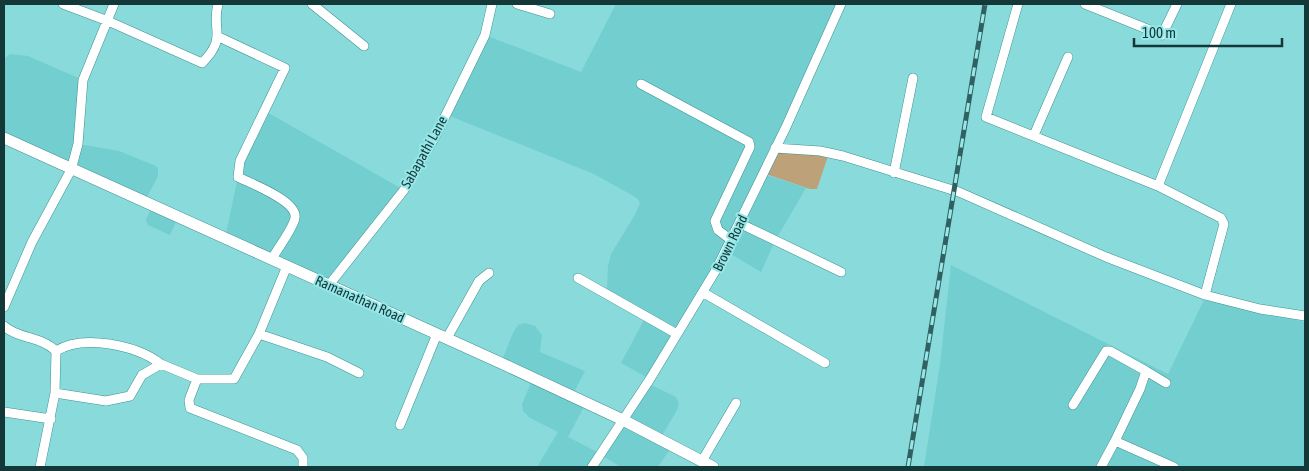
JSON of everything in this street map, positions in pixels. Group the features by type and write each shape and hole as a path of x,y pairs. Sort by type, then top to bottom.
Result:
{"main road":[{"name":"Ramanathan Road","path":"4,138 71,170 442,336 623,420 713,467"}],"street":[{"path":"63,4 108,21 202,63 209,56 219,38 218,4"},
{"path":"4,307 32,242 71,170 78,144 83,80 114,4"},
{"path":"312,4 364,46"},
{"name":"Sabapathi Lane","path":"329,285 408,182 436,136 485,35 492,4"},
{"path":"516,4 550,14"},
{"name":"Brown Road","path":"592,467 704,293 775,148 841,4"},
{"path":"1018,4 986,117 1158,186 1221,218 1224,224 1205,295"},
{"path":"1085,4 1162,35 1178,4"},
{"path":"1158,186 1231,4"},
{"path":"219,38 285,68 240,161 238,177 287,202 294,209 295,218 272,259"},
{"path":"1034,135 1068,57"},
{"path":"894,173 913,78"},
{"path":"641,84 749,142 750,147 715,221 718,230 731,240"},
{"path":"775,148 820,151 865,162 894,173 959,192 1106,257 1205,295 1260,309 1305,316"},
{"path":"739,223 841,272"},
{"path":"56,351 64,346 81,343 109,344 137,350 161,364 197,379 234,379 259,334 287,266"},
{"path":"400,425 442,336 479,282 489,273"},
{"path":"578,278 678,334"},
{"path":"704,293 825,362"},
{"path":"4,326 10,331 41,340 56,351"},
{"path":"259,334 327,357 360,373"},
{"path":"40,467 55,393 56,351"},
{"path":"1073,405 1106,351 1110,351 1166,383"},
{"path":"55,393 106,400 130,396 142,375 161,364"},
{"path":"1101,467 1140,389 1146,371"},
{"path":"197,379 189,400 190,408 297,450 303,458 303,467"},
{"path":"702,461 736,404"},
{"path":"4,412 51,420"},
{"path":"1115,441 1174,467"}],"shaded area":[{"path":"616,4 843,4 763,174 806,188 775,241 761,272 726,251 650,379 621,363 647,314 615,296 607,289 608,266 611,254 636,213 640,203 637,198 594,174 445,114 485,35 581,72"},
{"path":"10,54 28,56 83,80 79,144 119,151 156,166 158,176 144,203 4,138 4,59"},
{"path":"265,111 404,190 329,285 225,238 238,177"},
{"path":"775,148 829,153 817,189 810,189 763,173"},
{"path":"152,206 178,217 170,235 148,225 146,220"},
{"path":"951,265 1168,374 1204,300 1305,322 1305,467 924,467 940,364"},
{"path":"525,323 535,326 542,335 540,352 585,371 572,396 586,403 568,437 601,454 647,383 676,397 679,403 677,410 660,439 672,446 658,467 621,467 601,455 592,467 537,467 558,432 530,418 523,411 522,404 533,378 501,363 513,333 518,325"}],"railway":[{"path":"908,467 985,4"}]}
